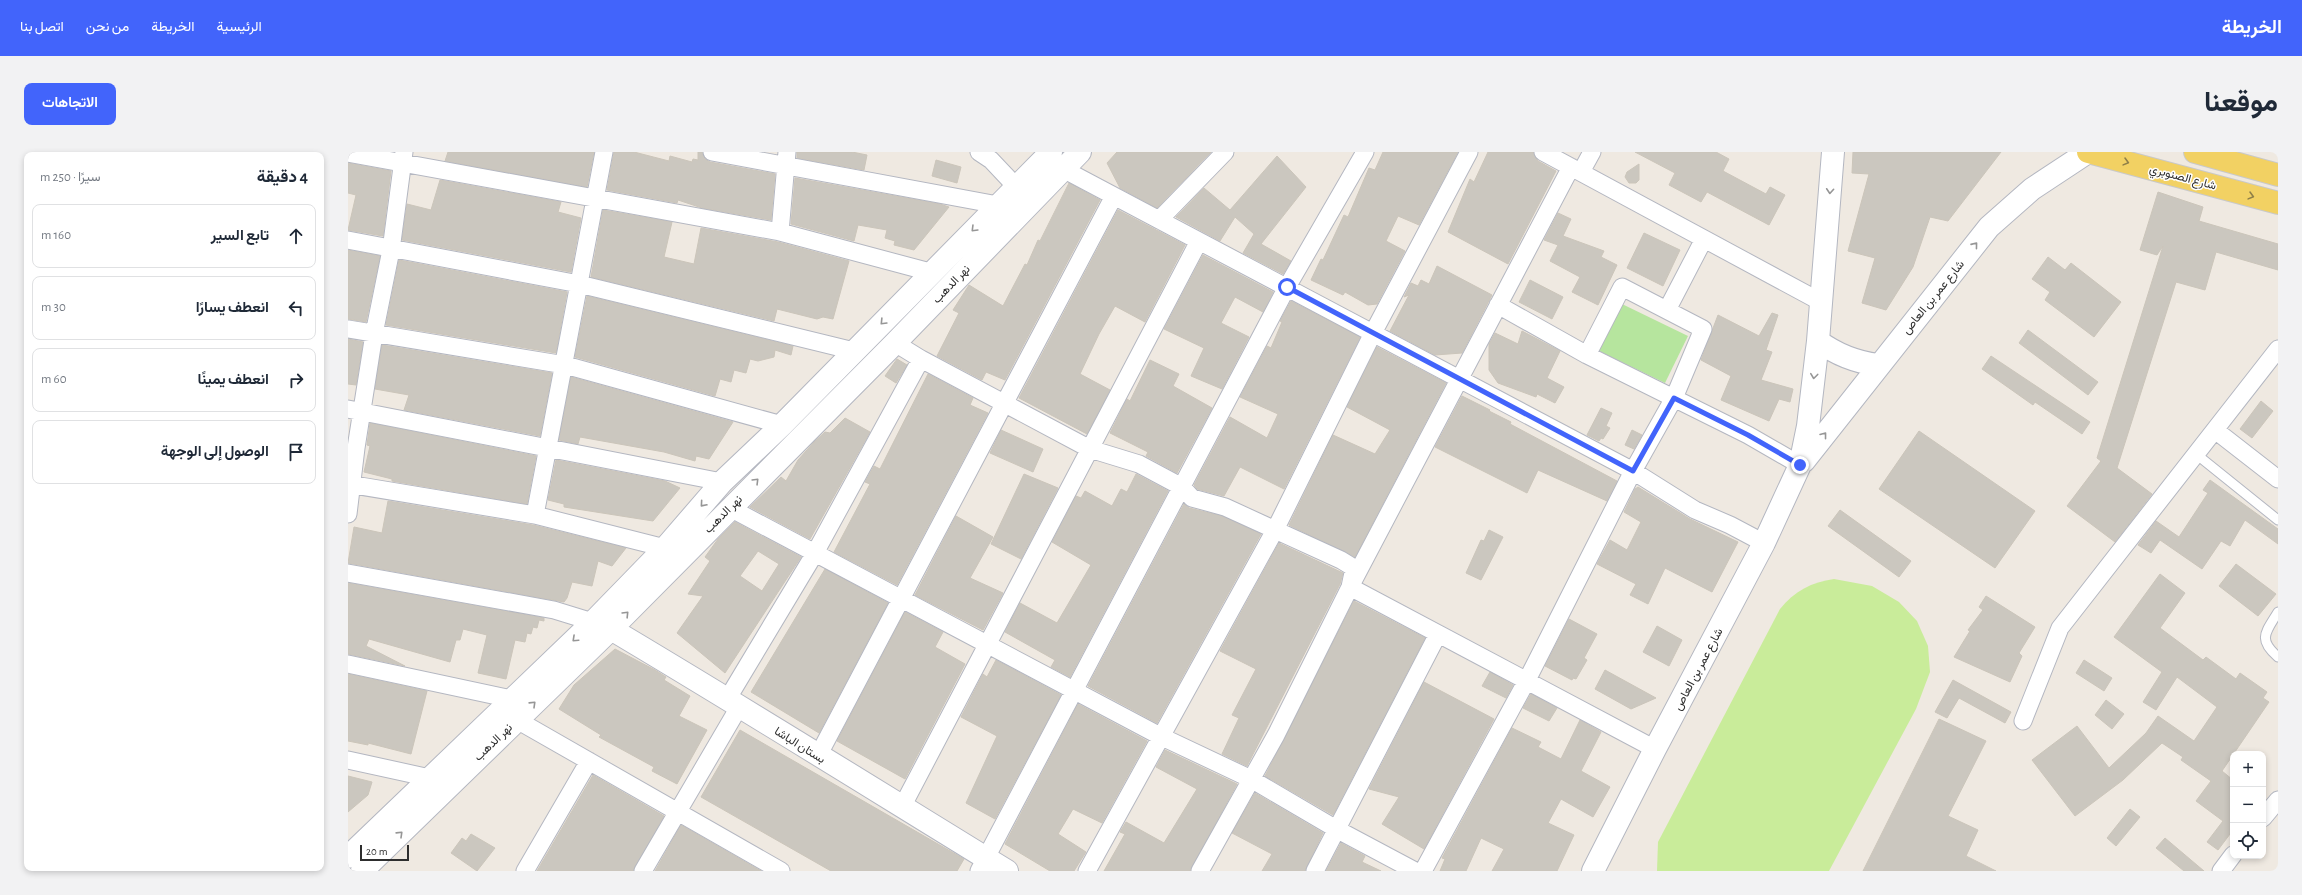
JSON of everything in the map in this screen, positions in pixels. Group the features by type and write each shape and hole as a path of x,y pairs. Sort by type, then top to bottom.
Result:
{"main road":[{"name":"نهر الدهب","path":"352,858 430,778 511,699 602,626 730,508 895,343 1024,194 1057,160 1080,152"},
{"name":"شارع عمر بن العاص","path":"1800,465 1808,426 1818,341 1833,152"},
{"name":"شارع عمر بن العاص","path":"1593,871 1655,749 1764,543 1800,465 1989,227 2032,189 2088,152"},
{"name":"شارع الصنوبري","path":"2088,152 2278,203"},
{"path":"2195,152 2278,175"},
{"name":"نهر الدهب","path":"352,858 517,720 602,626 665,548 722,482 782,425 930,272 998,205 1024,194"},
{"path":"1818,341 1846,358 1878,365"},
{"name":"بستان الباشا","path":"602,626 734,703 902,807 983,865 1007,871"}],"street":[{"path":"535,515 565,365 604,152"},
{"path":"712,152 787,158 998,205"},
{"path":"979,152 991,160 1024,194"},
{"path":"1159,220 1225,152"},
{"path":"983,865 1287,287 1365,152"},
{"path":"1087,871 1160,736 1275,530 1373,333 1469,152"},
{"path":"1543,152 1822,302"},
{"path":"1200,871 1302,687 1350,587 1498,305 1576,170 1592,152"},
{"path":"348,153 403,157 596,197 780,232 930,272"},
{"path":"348,514 355,410 374,334 391,250 403,157"},
{"path":"780,232 787,158"},
{"path":"1057,160 1114,196 1633,471 1695,510 1730,525 1764,543"},
{"path":"818,756 902,600 1114,196"},
{"path":"1667,310 1704,239"},
{"path":"348,240 391,250 579,284 854,351"},
{"path":"902,807 1199,241"},
{"path":"1423,871 1526,682 1633,471 1674,398 1703,330 1622,287 1587,355"},
{"path":"1498,305 1587,355 1748,435 1800,465"},
{"path":"348,329 565,365 782,425"},
{"path":"895,343 921,359 1090,449 1139,464 1182,487 1192,498 1225,507 1354,568 1350,587"},
{"path":"2023,721 2060,628 2278,350"},
{"path":"642,871 677,811 921,359"},
{"path":"355,410 722,482"},
{"path":"2214,430 2278,479"},
{"path":"351,484 535,515 665,548"},
{"path":"730,508 1160,736 1250,779 1338,830 1415,871"},
{"path":"348,573 554,610 602,626"},
{"path":"1350,587 1526,682 1655,749"},
{"path":"1315,871 1338,830 1438,634"},
{"path":"348,664 511,699"},
{"path":"517,720 781,871"},
{"path":"348,760 430,778"},
{"path":"525,871 589,761"},
{"path":"2266,814 2278,800"},
{"path":"2221,871 2230,859"}],"lane":[{"path":"2196,454 2278,520"},
{"path":"2278,612 2266,632 2265,641 2268,648 2278,657"}],"green space":[{"path":"1622,304 1688,336 1665,383 1599,351"},
{"path":"1834,579 1872,586 1899,602 1917,621 1928,646 1930,672 1916,709 1829,871 1657,871 1658,842 1780,609 1791,597 1804,588 1818,582"}],"building":[{"path":"448,152 594,152 587,187 445,161"},
{"path":"614,152 634,152 669,161 670,156 692,162 693,159 698,160 698,152 702,152 705,159 710,162 775,174 771,220 702,208 678,200 677,203 607,190"},
{"path":"797,152 852,152 867,155 864,170 797,158"},
{"path":"1117,152 1211,152 1157,208 1120,188 1107,163"},
{"path":"1383,152 1458,152 1419,225 1398,216 1386,241 1405,251 1377,304 1368,305 1345,292 1343,295 1311,280 1321,259 1323,260 1344,215 1348,217 1369,168 1375,170"},
{"path":"1488,152 1533,152 1538,161 1556,171 1508,264 1448,232 1470,179 1474,182"},
{"path":"1635,152 1716,152 1729,159 1723,171 1766,194 1770,187 1785,195 1769,225 1707,192 1701,202 1669,185 1675,173"},
{"path":"1853,152 2001,152 1948,221 1930,217 1913,267 1886,310 1862,303 1875,258 1848,251 1869,174 1852,173"},
{"path":"1277,156 1306,187 1261,244 1291,261 1283,274 1243,253 1254,234 1235,217 1220,241 1176,217 1204,188 1230,210"},
{"path":"936,160 961,167 957,183 932,176"},
{"path":"348,163 391,171 383,236 348,230 356,195 348,193"},
{"path":"1639,164 1639,180 1636,183 1629,183 1625,177 1627,172"},
{"path":"795,178 940,204 949,207 914,250 894,245 895,241 885,238 887,230 858,225 854,241 791,224"},
{"path":"440,180 561,202 558,212 581,218 571,272 402,240 407,204 431,210"},
{"path":"1069,183 1100,200 1005,380 986,372 982,380 937,356 959,313 953,310 969,285 1003,306 1025,264 1027,265 1038,240 1040,241"},
{"path":"2158,192 2203,207 2199,221 2278,244 2278,270 2216,252 2205,290 2176,282 2117,468 2152,494 2115,542 2067,506 2101,461 2097,458 2163,246 2157,255 2140,250"},
{"path":"603,210 672,222 664,257 694,264 701,228 778,242 849,261 833,319 823,317 817,319 777,309 774,321 591,277"},
{"path":"1118,210 1185,245 1145,322 1115,306 1099,334 1080,374 1110,390 1087,434 1019,398"},
{"path":"1558,213 1571,219 1563,236 1604,251 1601,257 1617,265 1598,305 1572,292 1580,277 1550,261 1558,245 1544,240"},
{"path":"1644,233 1680,250 1663,286 1627,268"},
{"path":"348,250 380,256 366,322 348,319"},
{"path":"1203,255 1273,292 1263,312 1235,297 1221,323 1249,337 1222,389 1191,376 1204,348 1164,329"},
{"path":"2048,257 2065,270 2071,263 2121,302 2094,337 2045,300 2050,292 2032,279"},
{"path":"399,260 567,292 556,353 386,325"},
{"path":"1437,266 1492,295 1462,353 1435,355 1390,331 1409,295 1404,297 1411,283 1418,286 1421,280 1429,284"},
{"path":"1530,280 1563,297 1552,319 1519,302"},
{"path":"587,296 793,346 791,355 775,350 774,357 758,361 750,359 746,373 734,370 731,382 720,379 715,396 575,357"},
{"path":"1291,301 1360,337 1284,489 1240,467 1224,496 1197,489 1194,485 1230,417 1267,438 1278,414 1240,397 1267,346 1271,348 1282,322 1280,321"},
{"path":"1772,313 1778,315 1766,350 1772,352 1761,380 1793,389 1790,402 1779,399 1769,421 1721,400 1731,376 1701,360 1718,315 1759,336"},
{"path":"2028,330 2098,382 2088,395 2019,343"},
{"path":"1522,331 1560,351 1547,378 1564,387 1555,403 1537,394 1536,397 1498,383 1489,370 1489,344 1495,333 1518,344"},
{"path":"348,339 363,342 356,385 348,384"},
{"path":"382,345 552,373 540,436 404,410 409,395 375,389"},
{"path":"1377,347 1446,383 1355,557 1289,525 1333,435 1375,454 1390,430 1347,407"},
{"path":"1991,356 2090,422 2082,434 2035,402 2033,405 1982,369"},
{"path":"897,359 907,365 896,383 885,376"},
{"path":"1150,360 1179,374 1173,386 1212,408 1177,473 1146,456 1148,452 1110,433 1127,399 1130,401"},
{"path":"928,374 973,398 970,405 988,413 897,585 834,552 870,484 865,482 874,466 880,469"},
{"path":"571,377 733,422 709,459 696,456 695,461 664,452 580,437 578,444 559,440"},
{"path":"1462,396 1511,422 1510,424 1617,481 1607,501 1538,470 1527,493 1435,447"},
{"path":"2261,401 2273,411 2252,438 2240,429"},
{"path":"1601,408 1612,413 1606,426 1610,428 1603,439 1601,438 1599,441 1587,435"},
{"path":"845,418 870,432 810,539 750,507 781,477 786,481 798,460 814,442 825,432 830,433"},
{"path":"370,423 536,456 527,504 392,481 392,479 364,472 370,446 367,445"},
{"path":"1001,430 1043,449 1033,472 990,453"},
{"path":"1632,430 1642,435 1634,449 1625,445"},
{"path":"1919,431 2035,511 1995,568 1879,489"},
{"path":"556,460 665,481 680,488 653,521 564,507 564,504 548,500"},
{"path":"1024,474 1058,488 1021,559 991,544"},
{"path":"1136,474 1168,491 1070,677 1051,667 1055,660 1005,632 1020,603 1057,623 1091,565 1052,542 1076,496 1081,498 1085,491 1112,506 1121,489 1127,492"},
{"path":"2210,480 2278,529 2278,544 2245,520 2230,546 2221,541 2202,569 2160,540 2151,553 2138,545 2156,521 2179,537 2208,493 2203,490"},
{"path":"1638,487 1690,519 1738,542 1712,592 1665,568 1648,604 1630,595 1636,584 1597,564 1610,540 1627,550 1641,522 1624,512 1635,489"},
{"path":"388,501 533,525 626,548 612,566 598,561 592,586 572,582 567,598 564,602 348,563 354,527 382,533"},
{"path":"1184,504 1189,508 1222,516 1261,534 1157,723 1088,686"},
{"path":"1840,510 1911,561 1899,577 1828,526"},
{"path":"956,516 993,537 970,578 1003,593 983,630 915,595"},
{"path":"735,522 801,557 725,673 677,633 703,596 688,594 710,561 705,557 718,539","holes":["758,551 779,564 762,591 740,576"]},
{"path":"1489,530 1503,537 1481,580 1466,573 1481,540 1484,541"},
{"path":"1279,543 1343,573 1340,584 1247,766 1222,754 1239,718 1232,715 1256,669 1220,651"},
{"path":"2236,564 2276,594 2258,616 2219,586"},
{"path":"825,569 888,603 819,733 751,692"},
{"path":"2160,574 2185,593 2160,628 2203,660 2206,657 2236,679 2240,673 2267,692 2263,698 2269,702 2236,751 2230,751 2230,759 2222,771 2230,778 2230,834 2218,850 2207,842 2223,821 2196,801 2211,781 2181,760 2183,757 2162,743 2123,780 2075,816 2032,760 2077,726 2109,768 2146,733 2158,716 2194,741 2217,707 2177,677 2156,710 2143,702 2162,672 2114,637"},
{"path":"348,583 544,618 544,621 539,620 537,628 533,627 531,634 527,633 525,642 515,640 506,679 478,673 487,635 463,629 460,640 456,640 450,662 369,639 366,646 405,666 348,654"},
{"path":"1986,596 2035,627 2019,653 2022,656 2010,682 1954,657 1970,631 1968,630 1983,610 1979,607"},
{"path":"1354,601 1425,638 1333,815 1265,776"},
{"path":"905,612 943,632 935,647 965,664 905,779 837,741"},
{"path":"1569,619 1597,634 1584,658 1587,660 1576,679 1573,678 1572,680 1545,666"},
{"path":"1657,626 1682,640 1669,666 1643,652"},
{"path":"615,649 655,670 666,677 664,680 690,696 679,716 707,730 677,784 652,771 654,767 599,737 601,735 559,709 574,685"},
{"path":"996,660 1061,695 995,819 966,803 997,736 961,717 983,674 987,677"},
{"path":"2084,660 2112,678 2104,691 2076,673"},
{"path":"1605,670 1656,698 1631,709 1595,689"},
{"path":"1490,672 1513,685 1506,698 1482,686"},
{"path":"348,674 427,691 411,754 368,743 368,745 348,741"},
{"path":"1953,680 2011,712 2005,723 1959,698 1947,718 1935,712"},
{"path":"1424,682 1494,719 1424,849 1382,824 1399,797 1369,789"},
{"path":"1531,694 1557,708 1549,721 1523,708"},
{"path":"2106,700 2124,714 2112,729 2095,715"},
{"path":"1078,704 1147,741 1102,823 1073,809 1058,834 1086,852 1074,871 1050,871 1005,844"},
{"path":"1939,719 1986,741 1948,816 1978,830 1966,856 1996,871 1863,871"},
{"path":"1580,720 1601,732 1581,771 1610,787 1593,817 1561,799 1548,823 1574,835 1557,871 1492,871 1504,849 1481,838 1466,871 1440,871 1445,859 1442,858 1512,728 1541,742 1538,747 1561,759"},
{"path":"740,730 964,859 957,871 831,871 701,797"},
{"path":"1165,750 1237,784 1190,871 1104,871 1125,834 1120,832 1126,822 1164,843 1197,789 1156,767"},
{"path":"593,775 664,816 633,871 537,871"},
{"path":"348,776 372,782 368,795 348,812"},
{"path":"1255,793 1323,833 1305,871 1262,871 1272,854 1232,833"},
{"path":"2130,809 2140,817 2116,846 2107,838"},
{"path":"681,825 761,871 655,871"},
{"path":"471,834 495,848 477,871 451,853 462,838 466,841"},
{"path":"2165,838 2204,871 2184,871 2156,848"},
{"path":"1341,843 1365,856 1362,862 1381,871 1326,871"}],"route":[{"path":"1287,287 1633,471 1674,398 1748,435 1800,465"}]}
